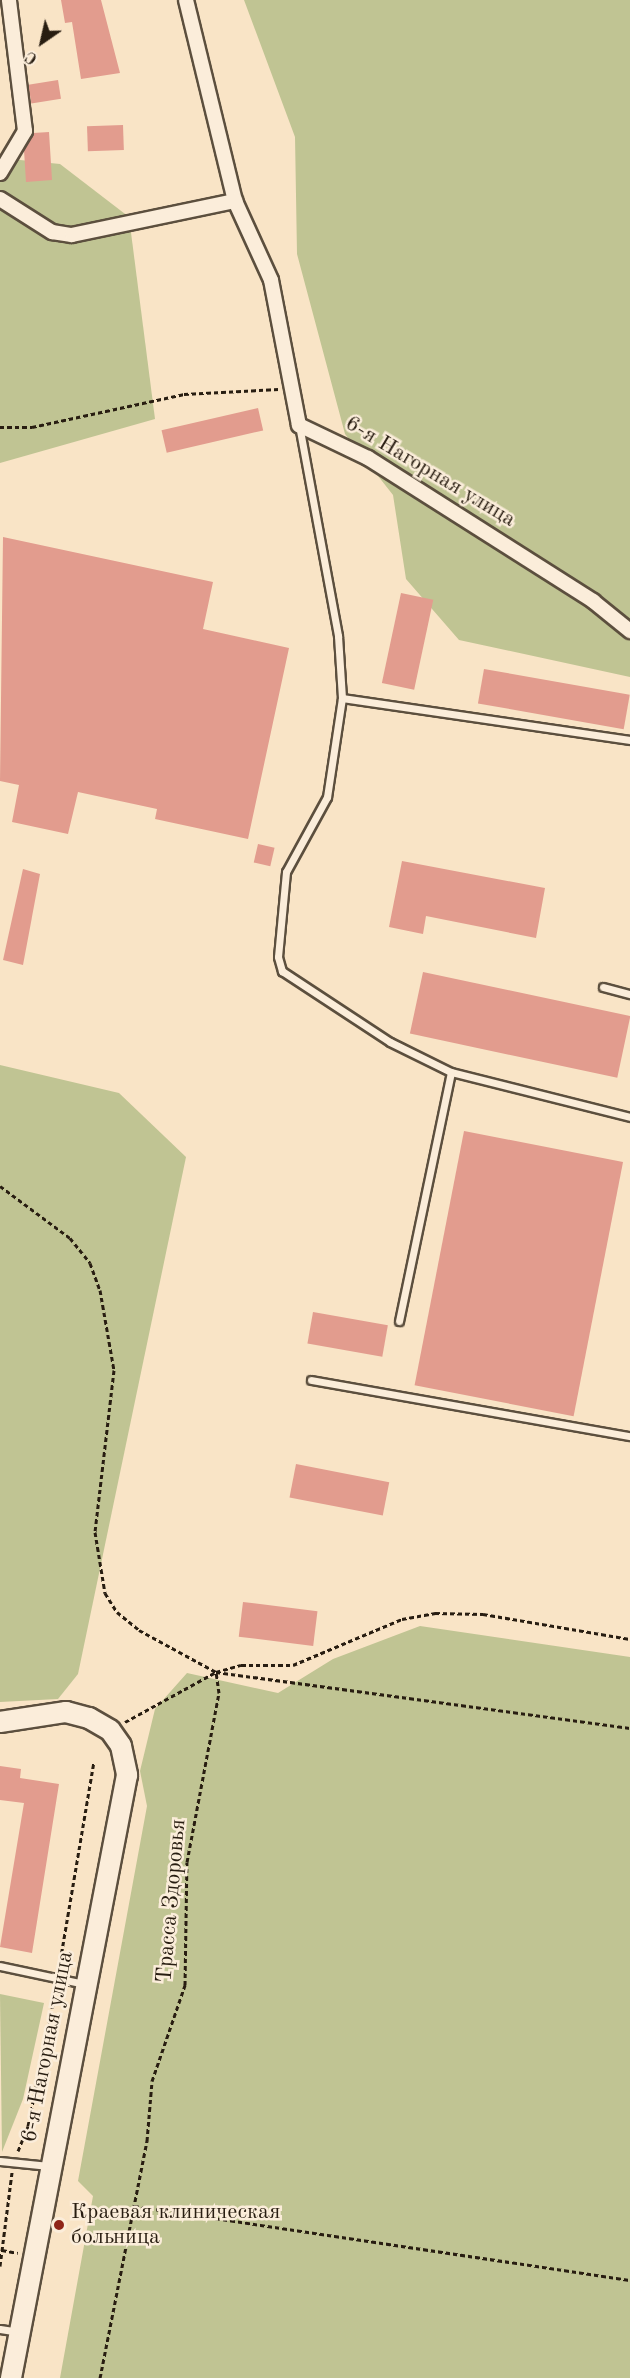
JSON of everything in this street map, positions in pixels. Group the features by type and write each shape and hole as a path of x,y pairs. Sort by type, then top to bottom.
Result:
{"street":[{"path":"0,173 25,131 9,0"},
{"path":"186,0 235,201 271,280 299,425"},
{"path":"0,199 52,232 72,235 235,201"},
{"name":"6-я Нагорная улица","path":"299,425 368,458 593,601 630,631"},
{"path":"0,1722 66,1712 110,1730"},
{"name":"6-я Нагорная улица","path":"10,2378 9,2330 49,2166 127,1775 121,1746 110,1730"}],"lane":[{"path":"299,425 338,636 342,698 327,797 286,872 278,957 282,971 390,1042 451,1072 630,1117"},
{"path":"342,698 630,741"},
{"path":"603,987 630,994"},
{"path":"399,1321 451,1072"},
{"path":"311,1380 630,1436"},
{"path":"0,1966 85,1984"},
{"path":"0,2162 49,2166"}],"path":[{"path":"0,427 32,428 184,394 292,388"},
{"path":"0,1186 70,1238 90,1263 100,1290 114,1370 95,1532 105,1593 117,1612 139,1630 216,1672 630,1728"},
{"path":"110,1730 216,1672 242,1665 293,1665 402,1620 435,1613 483,1614 630,1639"},
{"name":"Трасса Здоровья","path":"100,2378 134,2206 152,2081 185,1985 187,1862 219,1693 216,1672"},
{"path":"0,2265 13,2163 28,2126 58,1978 94,1762"},
{"path":"134,2206 630,2280"},
{"path":"2,2250 25,2255"}],"green space":[{"path":"244,0 630,0 630,677 459,640 406,579 393,495 345,434 297,254 295,137"},
{"path":"0,158 60,164 129,217 155,419 0,463"},
{"path":"0,1065 119,1093 186,1157 78,1674 58,1699 0,1702"},
{"path":"420,1626 630,1657 630,2378 60,2378 93,2196 78,2181 147,1806 140,1771 155,1709 187,1673 278,1693 333,1659"},
{"path":"0,1994 44,2003 23,2099 2,2152"}],"building":[{"path":"61,0 101,0 120,73 81,79 72,22 65,23"},
{"path":"58,80 61,99 31,103 28,85"},
{"path":"123,125 124,150 88,151 87,126"},
{"path":"49,132 52,180 26,182 24,150 33,133"},
{"path":"258,408 263,430 167,453 162,430"},
{"path":"3,537 213,582 203,629 289,648 248,839 155,819 157,809 78,792 68,834 12,822 19,785 0,781"},
{"path":"401,593 433,600 414,690 382,683"},
{"path":"484,669 630,695 624,729 478,703"},
{"path":"258,844 275,848 270,866 254,863"},
{"path":"402,861 545,888 536,938 426,916 423,934 389,927"},
{"path":"23,869 40,874 23,965 3,960"},
{"path":"423,972 630,1016 617,1078 410,1034"},
{"path":"464,1131 623,1162 574,1416 415,1385"},
{"path":"313,1312 388,1325 382,1357 307,1344"},
{"path":"296,1464 389,1482 383,1516 290,1497"},
{"path":"243,1602 317,1611 313,1646 239,1637"},
{"path":"0,1766 21,1769 20,1778 59,1784 32,1953 0,1947 24,1803 0,1800"}],"place":[{"name":"Краевая клиническая больница","path":"59,2225"}]}
